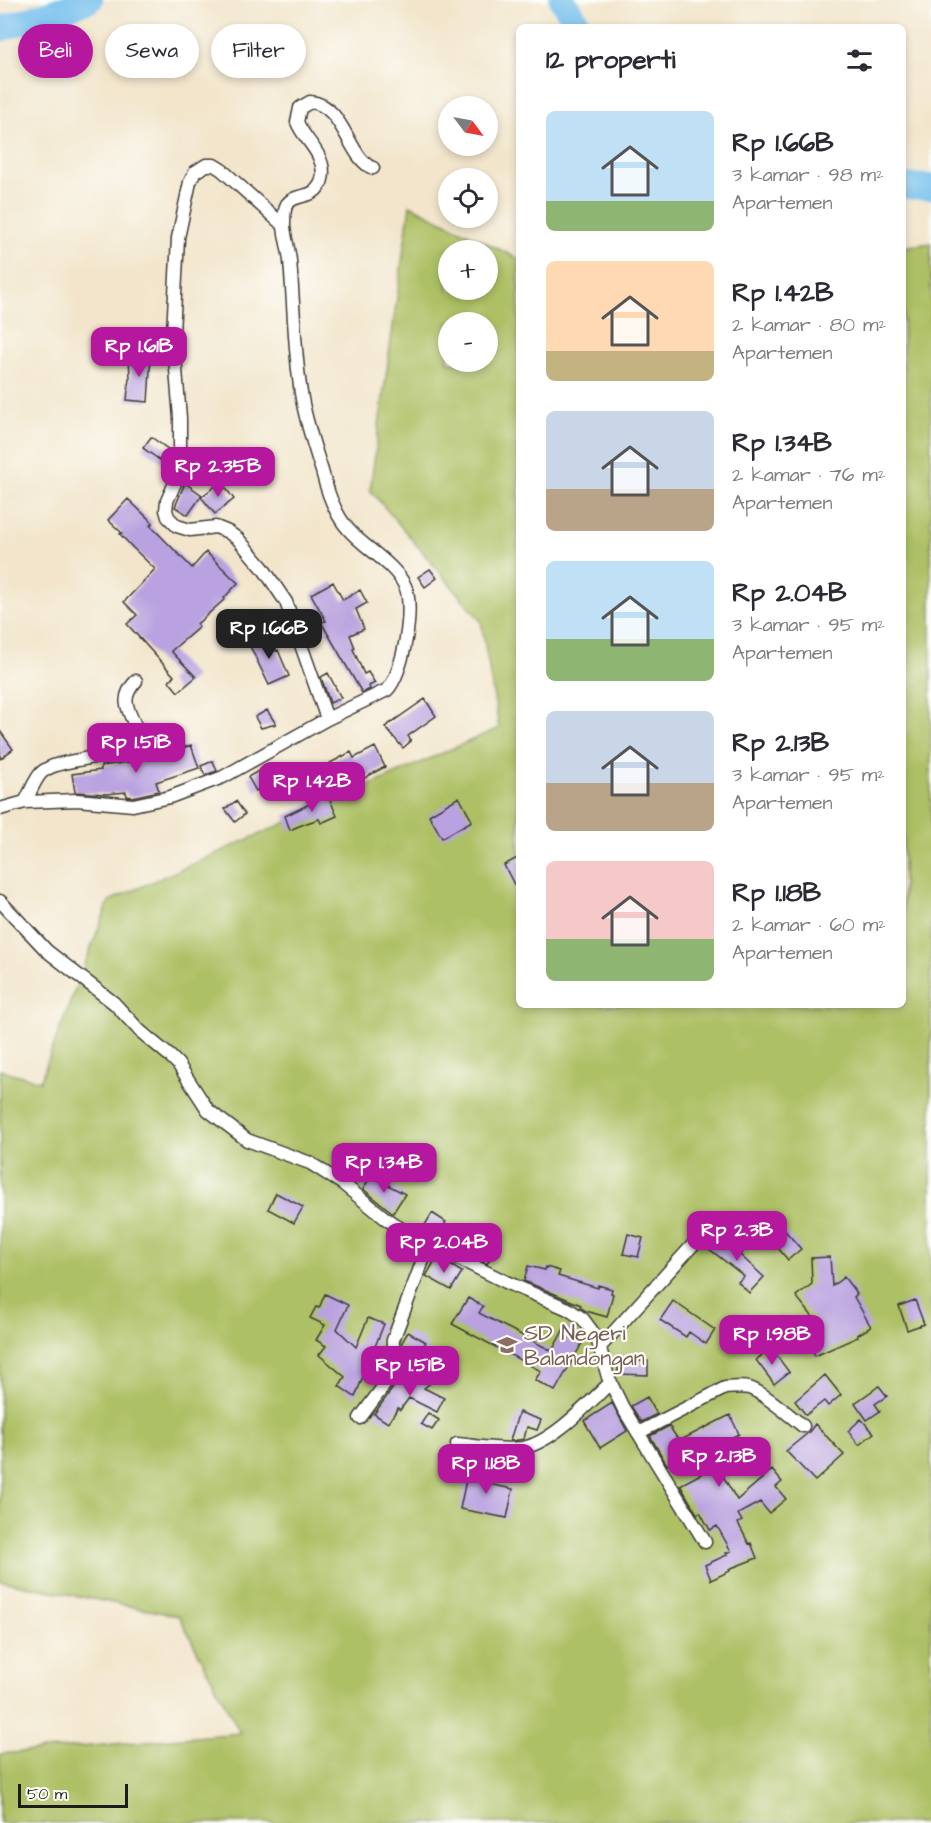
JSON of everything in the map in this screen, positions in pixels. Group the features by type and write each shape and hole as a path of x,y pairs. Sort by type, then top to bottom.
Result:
{"street":[{"path":"0,809 25,802 77,800 133,805 193,790 387,690 394,682 407,641 407,589 396,574 347,528 328,493 301,395 296,357 290,260 284,226 285,209 288,202 313,192 323,177 319,157 297,123 298,112 304,105 315,102 329,111 339,122 365,164 373,168"},
{"path":"284,226 214,165 206,165 195,172 190,182 178,238 172,333 180,418 180,456 179,474 167,501 166,510 168,517 177,526 190,530 216,526 228,532 262,568 286,602 327,719"},
{"path":"25,802 41,774 51,767 88,760 109,752 123,745 132,736 135,725 126,702 128,690 136,681"},
{"path":"0,901 47,951 114,1003 140,1031 178,1064 200,1100 216,1117 253,1143 295,1157 317,1168 343,1184 385,1218 429,1244 577,1314 594,1331 610,1382 623,1408 705,1542"},
{"path":"600,1347 701,1236"},
{"path":"360,1418 400,1364 393,1348 393,1340 429,1244"},
{"path":"457,1444 508,1449 523,1448 540,1442 576,1415 610,1382"},
{"path":"638,1433 725,1388 737,1387 749,1388 758,1393 803,1426"}],"green space":[{"path":"410,205 438,219 438,228 456,228 481,240 438,240 438,300 498,300 498,249 516,258 516,1008 906,1008 906,247 931,243 931,1823 0,1823 0,1754 240,1733 179,1616 0,1581 0,1070 40,1081 109,901 499,728 481,621 370,490"}],"building":[{"path":"151,355 148,402 127,400 130,378 129,356"},
{"path":"151,437 172,452 164,463 143,448"},
{"path":"221,482 234,499 215,514 201,497"},
{"path":"185,483 202,495 188,515 175,507"},
{"path":"128,499 153,523 150,525 192,568 206,552 238,583 225,599 197,624 199,627 171,651 196,677 178,692 169,681 174,676 127,624 137,615 124,602 155,569 108,520"},
{"path":"430,569 437,578 425,587 418,577"},
{"path":"333,582 343,600 360,590 367,603 356,609 364,629 350,635 355,648 353,649 364,674 368,672 375,683 362,693 321,622 326,621 311,594"},
{"path":"268,634 289,676 269,685 249,644"},
{"path":"328,673 341,698 330,703 321,677"},
{"path":"425,699 436,716 408,736 411,741 403,748 385,727"},
{"path":"267,710 276,724 261,728 255,717"},
{"path":"0,731 13,749 0,759"},
{"path":"191,745 199,768 156,782 159,791 132,797 127,796 126,792 106,794 75,792 72,774 101,770 101,766 132,762 131,760 135,757 148,753 150,760"},
{"path":"375,747 385,767 344,789 330,763 351,752 354,758"},
{"path":"213,761 217,771 205,775 201,766"},
{"path":"265,767 273,781 256,791 248,777"},
{"path":"328,795 337,816 321,823 319,819 290,830 285,816"},
{"path":"459,797 472,821 442,838 429,815"},
{"path":"236,801 245,814 235,822 225,809"},
{"path":"516,859 516,888 504,865"},
{"path":"371,1176 405,1194 393,1213 363,1189"},
{"path":"276,1193 303,1207 294,1223 268,1209"},
{"path":"432,1213 446,1222 439,1234 425,1225"},
{"path":"780,1225 801,1249 788,1260 768,1236"},
{"path":"628,1234 643,1238 638,1257 623,1254"},
{"path":"719,1234 742,1252 740,1255 764,1277 749,1293 738,1282 744,1276 708,1248"},
{"path":"483,1241 496,1248 487,1264 474,1257"},
{"path":"437,1257 462,1272 451,1290 426,1276"},
{"path":"830,1257 832,1286 844,1277 857,1294 854,1297 871,1327 857,1335 858,1337 815,1356 807,1339 821,1332 818,1327 820,1326 796,1296 812,1284 811,1258"},
{"path":"528,1266 545,1270 546,1267 560,1271 558,1276 598,1288 598,1285 612,1289 613,1294 607,1317 586,1311 580,1307 581,1305 524,1281"},
{"path":"325,1294 348,1305 337,1329 356,1347 368,1318 384,1324 372,1354 363,1367 366,1369 355,1397 339,1386 345,1377 319,1355 326,1346 316,1340 325,1325 310,1318 316,1307 319,1308"},
{"path":"468,1298 483,1306 479,1313 552,1351 565,1327 585,1338 555,1391 535,1380 541,1371 452,1324"},
{"path":"915,1300 924,1324 907,1330 899,1306"},
{"path":"673,1301 715,1330 706,1344 689,1332 686,1337 660,1320"},
{"path":"408,1332 426,1342 423,1346 431,1351 421,1367 410,1360 413,1354 401,1344"},
{"path":"771,1348 789,1372 774,1384 756,1360"},
{"path":"618,1361 648,1361 648,1375 618,1374"},
{"path":"427,1370 434,1380 424,1388 444,1398 437,1412 409,1398 400,1410 398,1408 388,1423 374,1414 398,1381 404,1386"},
{"path":"825,1375 841,1395 828,1406 824,1401 806,1415 795,1401"},
{"path":"879,1386 887,1396 875,1404 880,1411 867,1420 855,1403"},
{"path":"647,1397 657,1414 641,1422 631,1406"},
{"path":"612,1403 627,1431 600,1448 584,1421"},
{"path":"519,1412 541,1420 537,1430 527,1427 524,1439 512,1441 510,1440"},
{"path":"428,1413 439,1420 432,1430 421,1424"},
{"path":"730,1415 739,1434 732,1437 736,1444 726,1449 733,1463 720,1471 737,1500 772,1470 782,1482 776,1487 786,1499 769,1513 760,1502 738,1514 742,1521 738,1523 749,1544 751,1543 757,1558 729,1569 730,1571 711,1580 705,1565 731,1551 717,1526 710,1530 700,1512 697,1514 680,1485 701,1474 689,1453 667,1465 650,1436 669,1426 679,1441"},
{"path":"861,1419 874,1433 859,1445 848,1431"},
{"path":"815,1424 844,1455 815,1481 786,1451"},
{"path":"475,1465 491,1468 488,1484 513,1489 507,1518 460,1509 466,1480 471,1481"}],"waterway":[{"path":"0,29 90,0"},
{"path":"562,0 578,24"},
{"path":"906,186 931,187"}],"place":[{"name":"SD Negeri Balandongan","path":"507,1345"}]}
